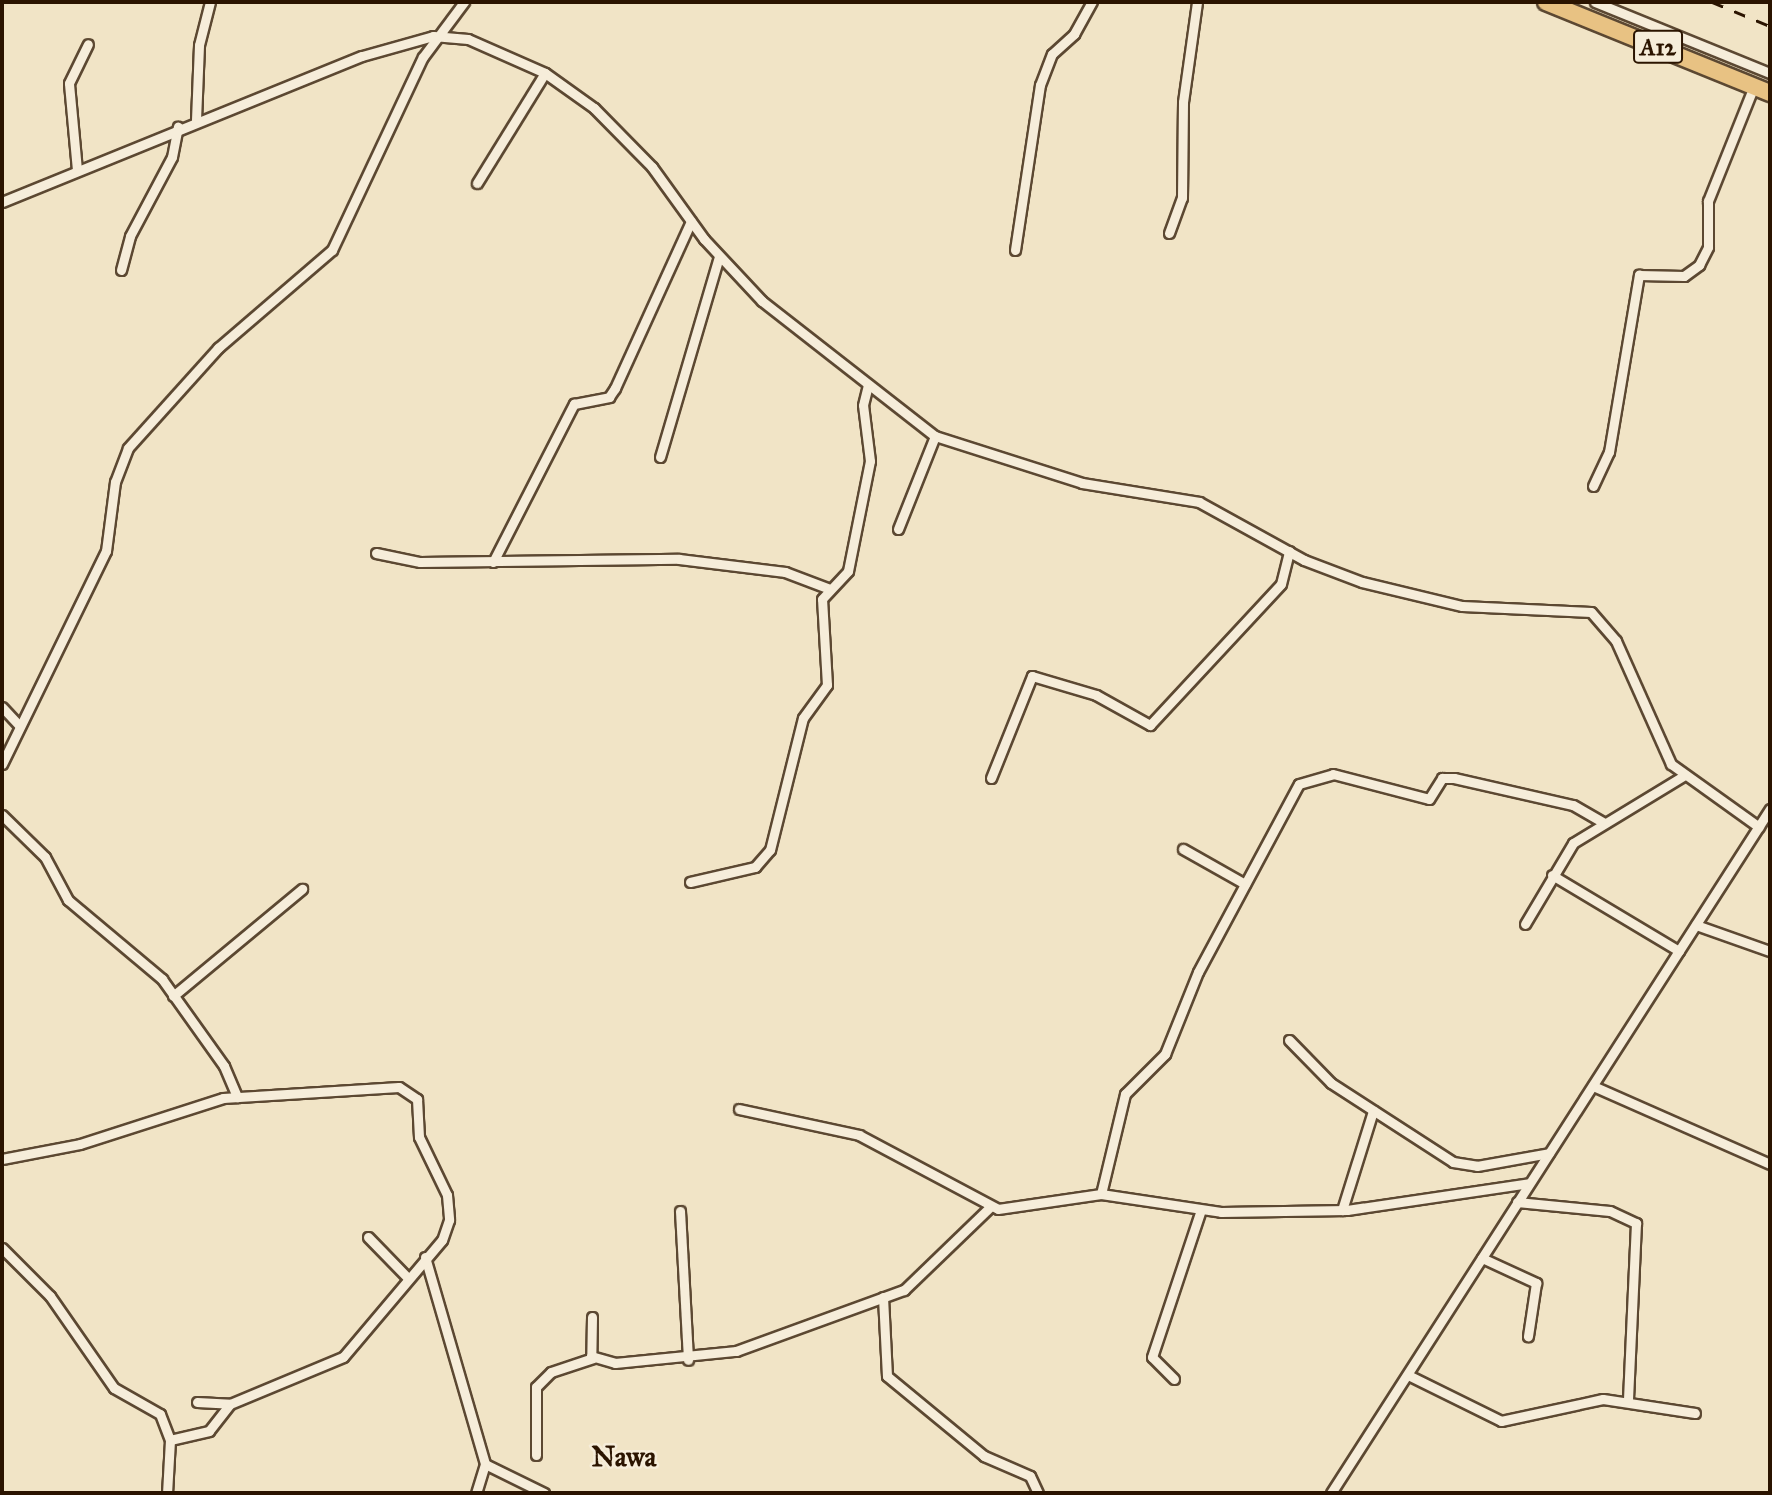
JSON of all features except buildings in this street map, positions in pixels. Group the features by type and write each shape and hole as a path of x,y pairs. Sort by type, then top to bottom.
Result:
{"highway":[{"name":"A12","path":"1546,2 1770,93"}],"street":[{"path":"196,120 199,45 210,2"},
{"path":"2,764 106,551 115,482 128,448 218,348 332,250 423,57 442,36 464,2"},
{"path":"1015,250 1040,85 1052,54 1074,34 1092,2"},
{"path":"1169,233 1182,198 1183,102 1197,2"},
{"path":"1595,2 1770,74"},
{"path":"2,202 178,127 362,56 442,36 468,39 545,73 626,138 719,257 783,319 935,436 1083,483 1199,502 1289,551 1362,582 1461,606 1591,612 1616,640 1653,735 1683,776 1759,827"},
{"path":"77,170 69,83 88,44"},
{"path":"477,183 545,73"},
{"path":"1593,486 1609,452 1639,275 1684,276 1699,265 1708,247 1708,201 1754,86"},
{"path":"121,270 130,236 172,157 178,127"},
{"path":"492,562 575,404 609,397 615,388 691,221"},
{"path":"660,457 719,257"},
{"path":"690,882 755,867 766,858 803,718 827,685 822,599 848,571 870,461 863,405 868,385"},
{"path":"898,529 935,436"},
{"path":"991,778 1032,676 1096,695 1150,725 1280,584 1289,551"},
{"path":"376,553 409,561 679,559 785,572 830,589"},
{"path":"2,708 20,726"},
{"path":"1101,1194 1125,1094 1166,1054 1198,972 1295,789 1333,774 1424,799 1442,778 1454,778 1573,806 1604,822"},
{"path":"1525,925 1573,843 1683,776"},
{"path":"1331,1493 1770,809"},
{"path":"2,815 45,857 68,900 157,973 224,1066 237,1097"},
{"path":"1183,849 1245,884"},
{"path":"1552,875 1679,951"},
{"path":"173,996 302,889"},
{"path":"1696,925 1770,951"},
{"path":"1289,1040 1331,1083 1453,1163 1477,1166 1549,1153"},
{"path":"1593,1086 1770,1164"},
{"path":"2,1159 80,1144 237,1097 399,1087 413,1093 419,1137 449,1207 447,1232 343,1357 230,1404 197,1402"},
{"path":"739,1109 859,1135 989,1208 1101,1194 1201,1210 1342,1210 1530,1183"},
{"path":"1342,1210 1373,1111"},
{"path":"1517,1202 1610,1211 1636,1223 1628,1400"},
{"path":"536,1455 536,1387 551,1372 593,1358 626,1364 688,1360 758,1345 904,1290 989,1208"},
{"path":"1174,1378 1152,1357 1201,1210"},
{"path":"680,1211 688,1360"},
{"path":"368,1237 408,1278"},
{"path":"2,1248 50,1296 114,1388 160,1414 170,1440 167,1493"},
{"path":"425,1257 485,1464 476,1493"},
{"path":"1482,1258 1536,1283 1528,1336"},
{"path":"883,1297 887,1376 984,1456 1030,1476 1038,1493"},
{"path":"592,1317 593,1358"},
{"path":"1408,1375 1508,1421 1582,1401 1628,1400 1695,1413"},
{"path":"170,1440 209,1431 230,1404"},
{"path":"485,1464 544,1493"}],"railway":[{"path":"1712,2 1770,26"}],"district":[{"name":"Nawa","path":"624,1457"}]}
